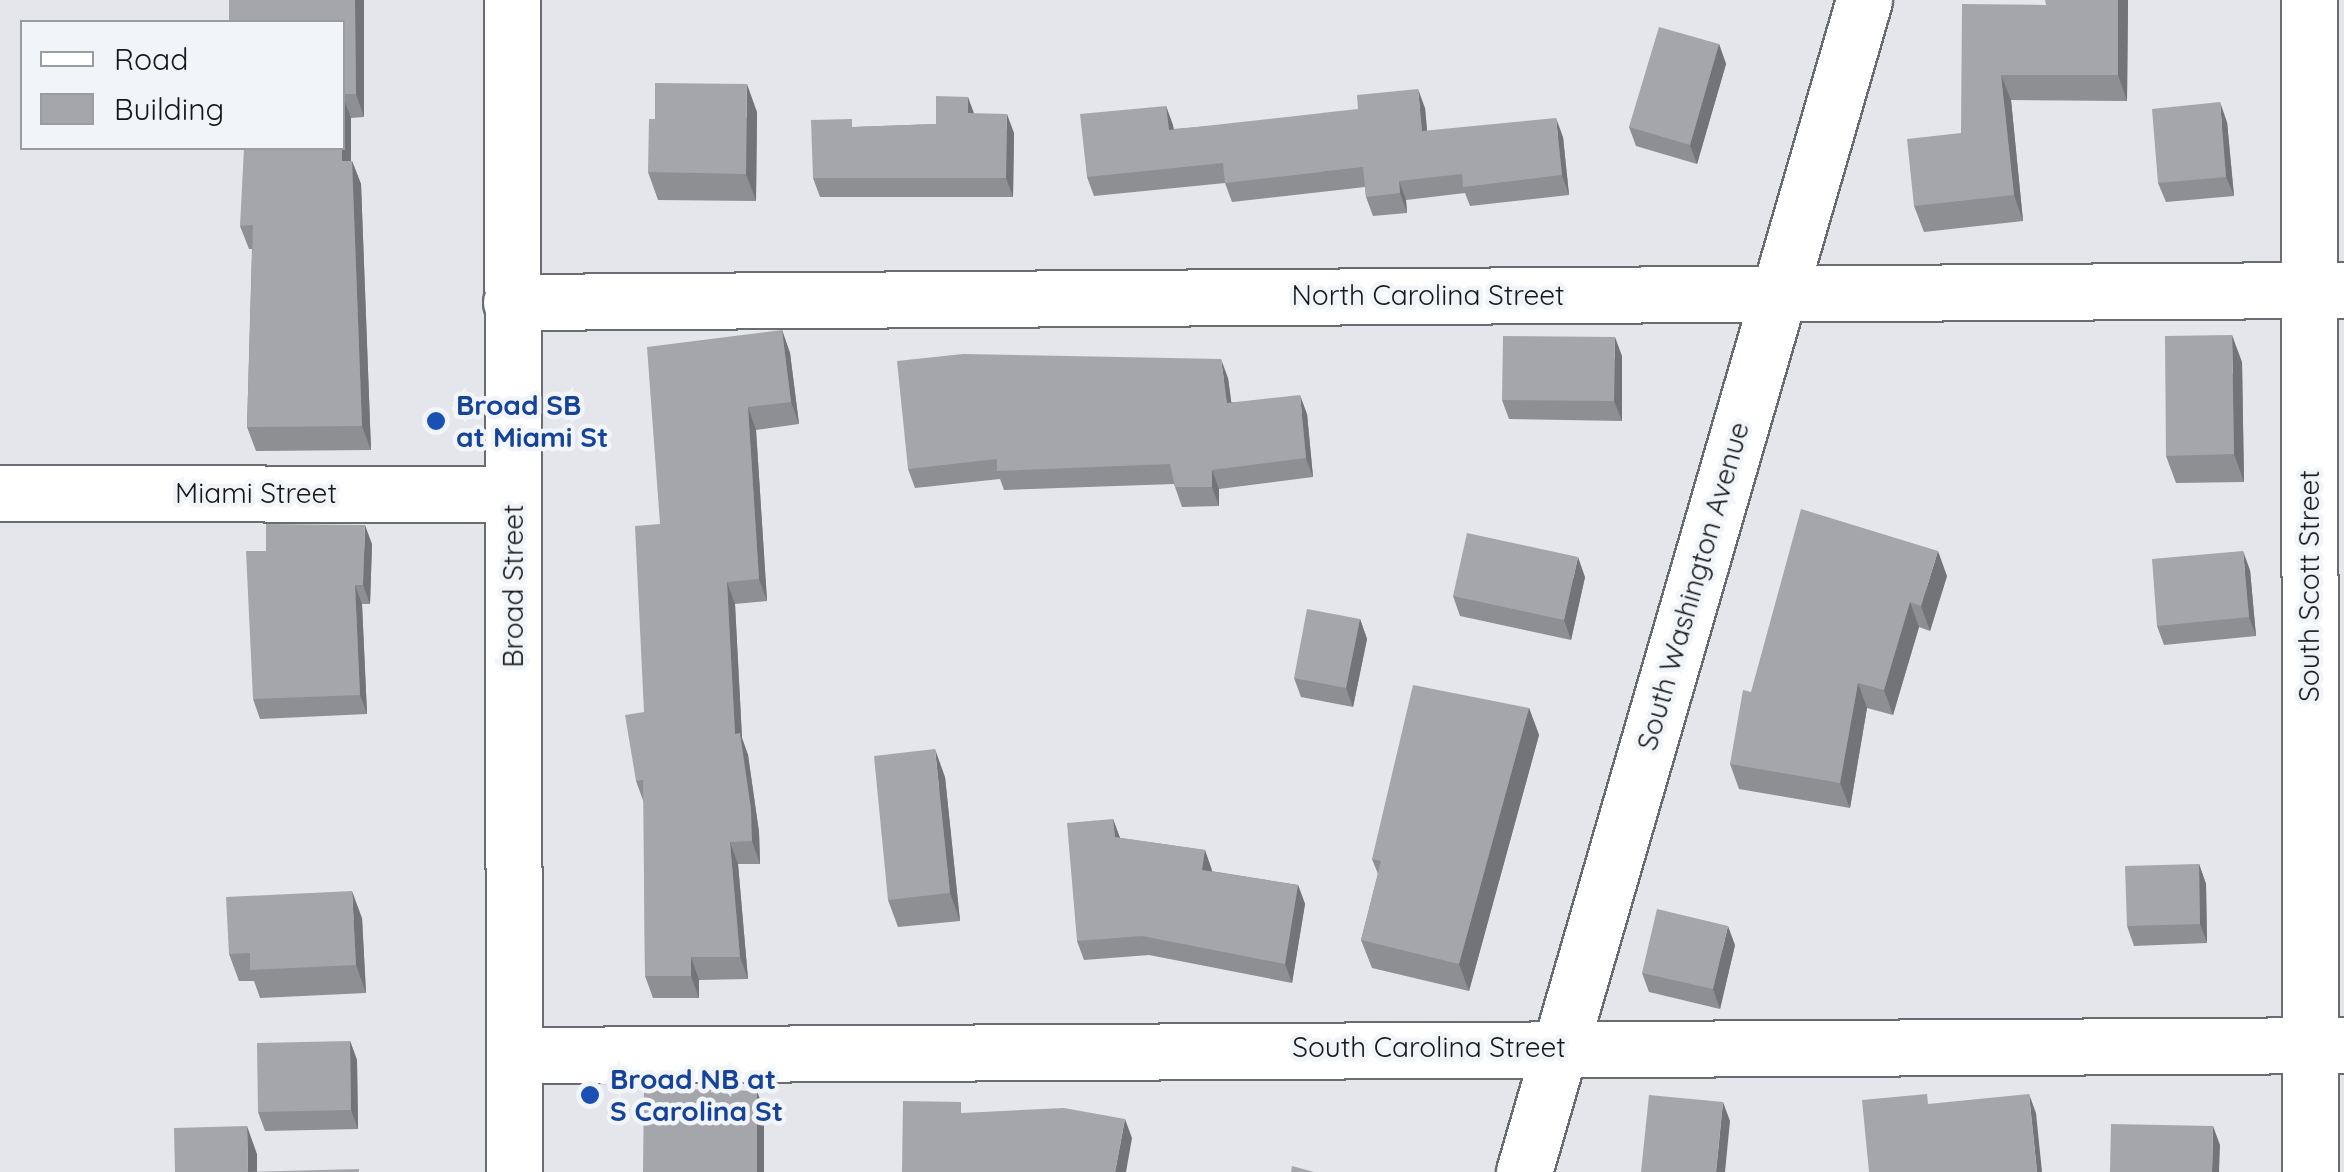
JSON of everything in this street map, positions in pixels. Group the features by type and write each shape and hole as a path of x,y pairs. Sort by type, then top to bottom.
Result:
{"street":[{"name":"Broad Street","path":"512,0 514,1172"},
{"name":"South Washington Avenue","path":"1524,1172 1864,0"},
{"name":"South Scott Street","path":"2309,0 2326,290 2327,1045 2310,1172"},
{"name":"North Carolina Street","path":"511,302 2326,290"},
{"name":"Miami Street","path":"0,493 513,494"},
{"name":"South Carolina Street","path":"514,1055 1560,1046 2327,1045"}],"building":[{"path":"229,0 355,0 356,94 345,94 345,20 229,20"},
{"path":"2045,0 2118,0 2118,75 2001,75 2014,195 1914,206 1907,139 1961,133 1962,4 2046,5"},
{"path":"1659,27 1719,44 1690,145 1629,127"},
{"path":"655,83 747,84 746,174 648,172 649,119 655,119"},
{"path":"1418,89 1422,131 1556,118 1562,175 1463,187 1462,174 1399,181 1400,193 1366,197 1363,167 1225,183 1223,163 1087,177 1080,114 1166,106 1169,130 1358,109 1357,95"},
{"path":"936,96 968,97 968,113 1007,114 1006,178 813,178 811,120 852,119 852,127 936,124"},
{"path":"2220,102 2226,177 2158,183 2152,109"},
{"path":"244,150 342,150 342,161 352,161 362,426 247,427 253,225 240,226"},
{"path":"782,330 791,402 748,407 759,579 727,582 735,734 740,733 751,809 752,841 730,842 740,957 691,957 691,976 645,976 643,780 636,781 625,715 644,712 635,526 660,524 647,347"},
{"path":"2232,335 2234,454 2166,456 2165,336"},
{"path":"1503,336 1615,337 1614,401 1502,400"},
{"path":"963,354 1221,359 1227,403 1300,395 1306,458 1212,470 1212,487 1175,487 1170,464 997,471 997,459 908,469 897,361"},
{"path":"1801,509 1938,551 1921,606 1910,602 1884,690 1858,683 1840,783 1730,764 1743,690 1751,692"},
{"path":"266,524 365,525 363,585 355,585 360,695 253,699 246,551 266,551"},
{"path":"1467,533 1578,557 1564,620 1453,596"},
{"path":"2243,551 2249,617 2157,626 2152,559"},
{"path":"1307,609 1360,619 1346,688 1294,678"},
{"path":"1413,685 1529,708 1459,964 1361,940 1381,861 1372,859"},
{"path":"935,749 950,893 888,900 874,756"},
{"path":"1113,819 1115,837 1205,850 1202,870 1298,885 1285,964 1142,936 1077,941 1067,823"},
{"path":"2199,864 2200,924 2127,926 2125,866"},
{"path":"352,891 356,965 250,970 250,953 229,954 226,897"},
{"path":"1657,909 1728,926 1713,989 1642,973"},
{"path":"350,1041 351,1110 258,1112 257,1043"},
{"path":"644,1088 757,1091 757,1172 643,1172"},
{"path":"1927,1094 1928,1104 2029,1094 2037,1172 1869,1172 1862,1100"},
{"path":"1649,1095 1723,1102 1716,1172 1641,1172"},
{"path":"903,1101 961,1102 961,1113 1064,1108 1125,1119 1115,1172 902,1172"},
{"path":"2111,1124 2213,1126 2212,1172 2110,1172"},
{"path":"247,1126 248,1172 175,1172 174,1128"},
{"path":"1292,1166 1314,1172 1291,1172"},
{"path":"359,1169 359,1172 243,1172"}],"place":[{"name":"Broad SB at Miami St","path":"436,421"},
{"name":"Broad NB at S Carolina St","path":"590,1095"}]}
